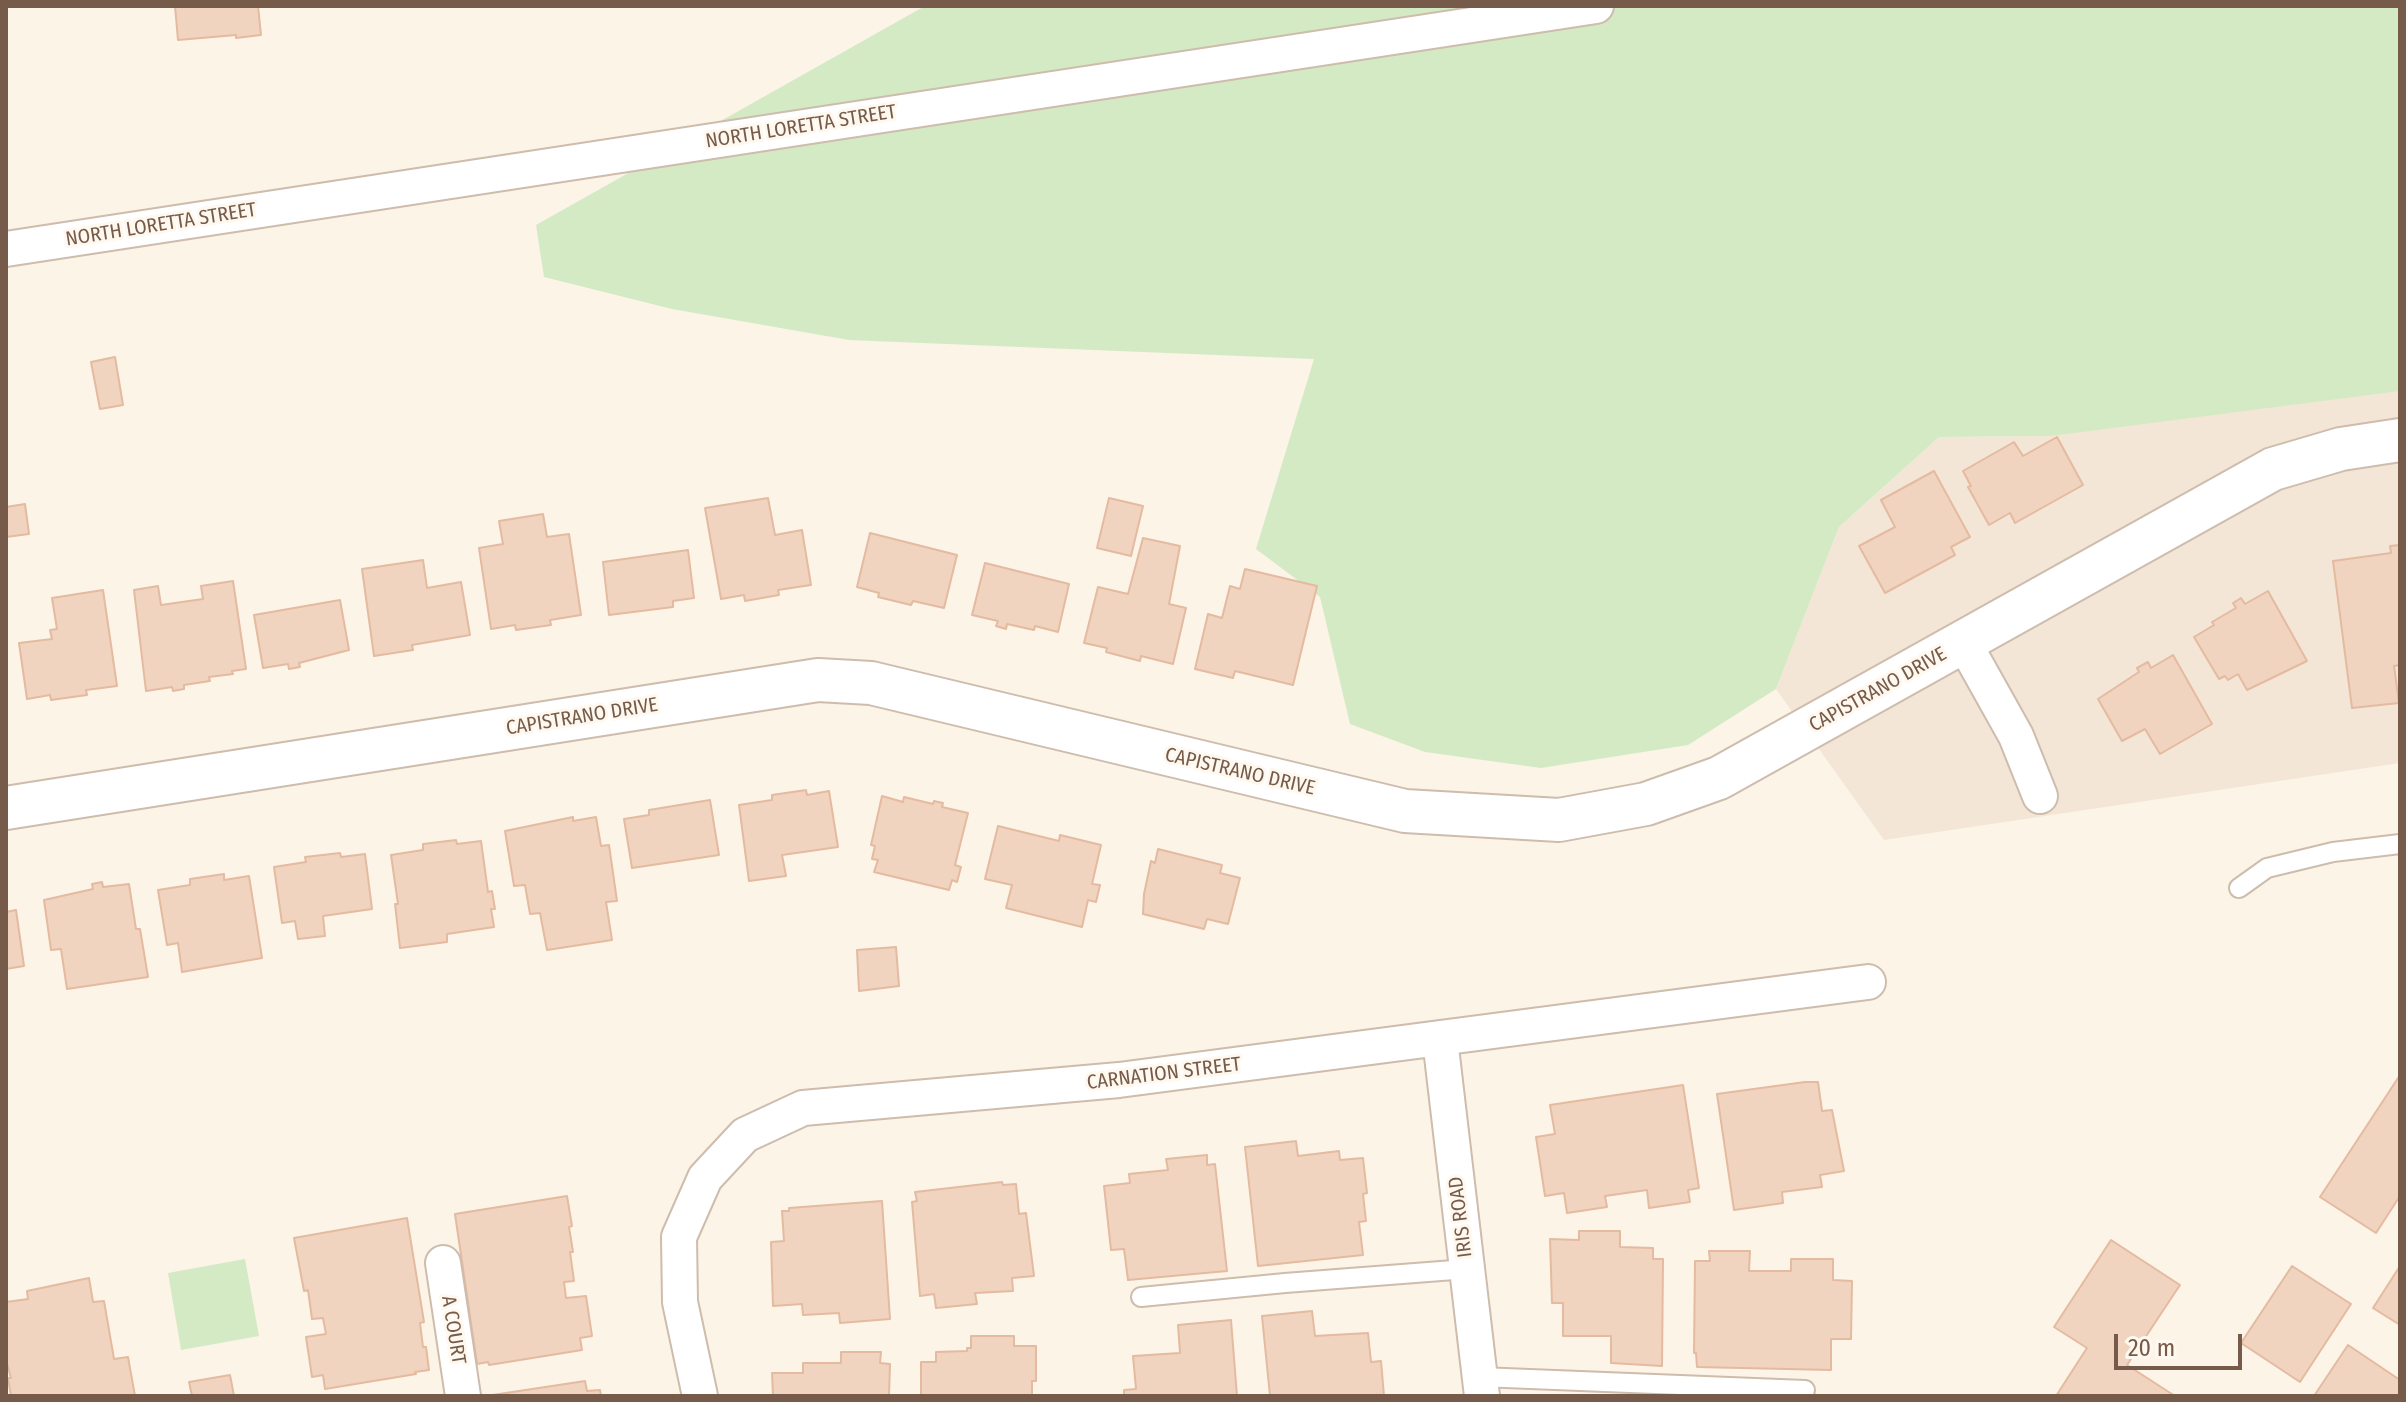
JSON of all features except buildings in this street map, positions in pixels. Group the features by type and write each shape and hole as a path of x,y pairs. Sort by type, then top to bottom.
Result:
{"street":[{"name":"NORTH LORETTA STREET","path":"6,249 1596,6"},
{"name":"CAPISTRANO DRIVE","path":"6,808 818,680 871,683 1405,811 1559,820 1646,804 1719,778 2273,469 2341,449 2400,440"},
{"path":"1964,643 2016,736 2040,796"},
{"name":"CARNATION STREET","path":"700,1396 680,1302 679,1237 705,1178 745,1135 803,1108 1119,1080 1868,982"},
{"name":"IRIS ROAD","path":"1440,1039 1481,1386"},
{"name":"A COURT","path":"443,1263 463,1396"}],"lane":[{"path":"2239,888 2267,868 2333,852 2400,844"},
{"path":"1141,1297 1467,1269"},
{"path":"1481,1386 1805,1390"}],"shaded area":[{"path":"2400,381 2400,763 1884,840 1776,689 1839,527 1939,437 2051,436"}],"green space":[{"path":"925,6 2400,6 2400,391 2051,436 1939,437 1839,527 1776,689 1688,745 1541,768 1425,752 1350,724 1320,597 1256,549 1314,359 849,340 672,309 544,277 536,225"},
{"path":"245,1259 259,1336 181,1350 168,1273"}]}
